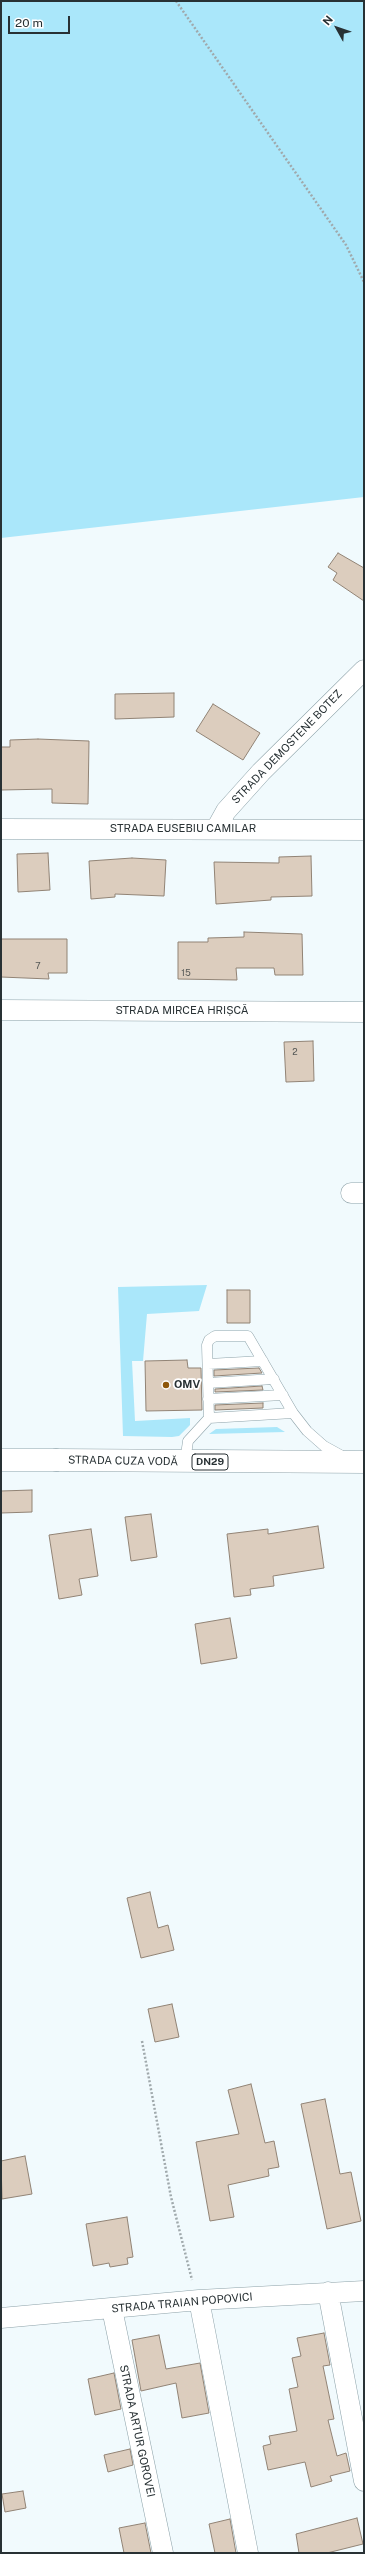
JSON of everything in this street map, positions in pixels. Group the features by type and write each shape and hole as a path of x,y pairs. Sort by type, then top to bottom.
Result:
{"main road":[{"name":"STRADA CUZA VODĂ","path":"1,1460 185,1462 357,1461"}],"street":[{"name":"STRADA DEMOSTENE BOTEZ","path":"216,829 226,811 261,772 364,670"},
{"name":"STRADA EUSEBIU CAMILAR","path":"1,829 364,830"},
{"name":"STRADA MIRCEA HRIȘCĂ","path":"1,1010 364,1012"},
{"name":"STRADA TRAIAN POPOVICI","path":"1,2318 199,2300 364,2291"},
{"path":"328,2292 364,2481"},
{"path":"199,2300 248,2553"},
{"name":"STRADA ARTUR GOROVEI","path":"112,2309 163,2553"}],"lane":[{"path":"209,1418 208,1340 215,1336 248,1336 293,1412 307,1431 318,1441 357,1461"},
{"path":"208,1364 263,1361"},
{"path":"208,1383 274,1379"},
{"path":"208,1399 284,1395"},
{"path":"185,1462 188,1441 209,1418 293,1412"}],"path":[{"path":"176,1 346,245 364,282"},
{"path":"142,2041 170,2197 185,2256 199,2300"}],"shaded area":[{"path":"1,1 364,1 364,497 1,538"},
{"path":"207,1285 199,1311 147,1314 143,1361 132,1361 135,1421 190,1418 190,1425 179,1436 123,1436 118,1287"},
{"path":"277,1427 285,1432 209,1434 216,1429"}],"building":[{"path":"338,553 364,568 364,601 333,580 337,573 328,567"},
{"path":"174,693 174,717 115,719 115,694"},
{"path":"213,704 260,733 243,760 196,731"},
{"path":"38,739 89,741 88,804 52,803 52,789 1,790 1,747 10,747 10,740"},
{"path":"48,853 50,890 18,892 17,854"},
{"path":"311,856 312,896 271,897 271,900 216,904 214,862 279,863 279,857"},
{"path":"132,858 166,860 164,896 115,894 115,897 91,899 89,861"},
{"path":"244,932 302,934 303,975 275,975 274,968 236,968 237,980 178,979 178,942 208,942 208,938 244,937"},
{"path":"1,939 67,939 67,973 48,973 49,979 1,977"},
{"path":"313,1041 314,1081 286,1082 284,1042"},
{"path":"227,1290 250,1290 250,1323 227,1323"},
{"name":"OMV","path":"187,1360 188,1368 201,1368 202,1410 146,1411 145,1361"},
{"path":"259,1368 262,1373 214,1376 214,1370"},
{"path":"262,1386 263,1390 215,1392 215,1389"},
{"path":"263,1403 263,1408 215,1410 215,1405"},
{"path":"32,1490 32,1512 1,1513 1,1491"},
{"path":"151,1514 157,1557 131,1561 125,1517"},
{"path":"318,1526 324,1568 273,1576 274,1586 250,1589 251,1595 234,1597 227,1534 268,1529 268,1534"},
{"path":"91,1529 98,1576 79,1579 82,1595 59,1599 49,1535"},
{"path":"230,1618 237,1658 201,1664 195,1624"},
{"path":"150,1892 158,1928 168,1925 174,1950 141,1958 127,1898"},
{"path":"172,2004 179,2037 155,2042 148,2009"},
{"path":"251,2084 265,2143 274,2141 279,2167 268,2169 269,2176 228,2185 234,2217 210,2221 196,2142 239,2134 228,2090"},
{"path":"325,2099 340,2174 351,2172 361,2221 327,2229 301,2104"},
{"path":"25,2156 32,2194 2,2199 1,2161"},
{"path":"127,2217 133,2257 127,2258 128,2264 110,2267 109,2263 93,2266 86,2224"},
{"path":"324,2333 330,2365 323,2366 334,2419 328,2420 337,2456 346,2453 350,2471 330,2476 332,2481 311,2487 305,2462 268,2470 263,2446 271,2444 269,2436 297,2431 289,2389 298,2387 292,2358 301,2356 297,2338"},
{"path":"159,2335 166,2369 200,2363 209,2413 182,2418 176,2383 141,2391 132,2340"},
{"path":"114,2373 121,2409 95,2415 88,2379"},
{"path":"130,2449 133,2465 108,2472 104,2455"},
{"path":"23,2491 26,2508 5,2512 2,2494"},
{"path":"357,2518 363,2544 327,2553 299,2553 296,2534"},
{"path":"230,2519 236,2553 215,2553 209,2524"},
{"path":"145,2523 151,2553 124,2553 119,2528"}],"place":[{"name":"OMV","path":"166,1385"}]}
